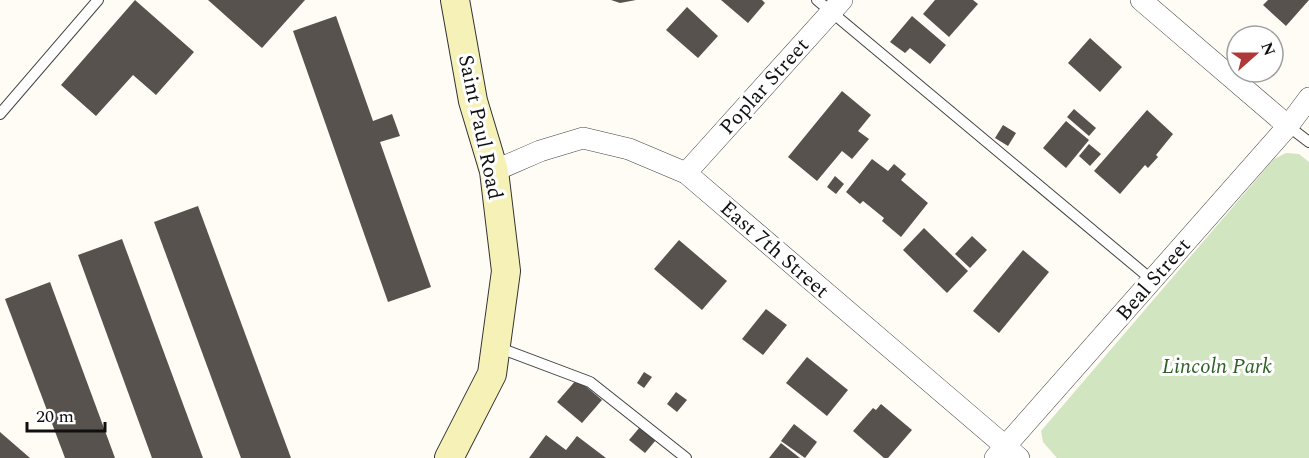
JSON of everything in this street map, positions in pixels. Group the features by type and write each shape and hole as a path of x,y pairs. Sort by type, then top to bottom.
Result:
{"main road":[{"name":"Saint Paul Road","path":"449,458 492,374 506,271 494,171 473,100 455,0"}],"street":[{"path":"1141,0 1288,126"},
{"name":"Poplar Street","path":"686,172 830,4"},
{"name":"Beal Street","path":"1006,454 1152,280 1288,126 1309,98"},
{"name":"East 7th Street","path":"494,171 540,151 583,138 629,149 686,172 1006,454"}],"lane":[{"path":"0,114 98,0"},
{"path":"830,4 1152,280"},
{"path":"1288,126 1309,142"},
{"path":"496,346 590,382 686,458"}],"green space":[{"name":"Lincoln Park","path":"1286,153 1299,154 1309,162 1309,458 1057,458 1043,442 1041,431 1274,159"}],"building":[{"path":"135,0 194,52 156,95 133,75 96,116 61,85"},
{"path":"208,0 305,0 262,48"},
{"path":"611,0 636,0 620,3"},
{"path":"721,0 762,0 765,3 748,23"},
{"path":"935,0 973,0 978,4 949,37 923,14"},
{"path":"1268,0 1309,0 1286,26 1263,5"},
{"path":"687,7 718,36 698,58 666,30"},
{"path":"336,16 373,121 392,114 400,136 380,142 431,287 388,302 293,31"},
{"path":"912,16 946,45 930,64 910,48 905,53 890,42"},
{"path":"1090,38 1122,67 1100,92 1068,63"},
{"path":"842,91 871,115 858,131 869,139 852,159 842,151 817,181 788,157"},
{"path":"1074,109 1096,128 1089,136 1067,117"},
{"path":"1147,110 1173,134 1156,155 1158,157 1148,168 1145,165 1120,194 1094,171"},
{"path":"1066,121 1089,140 1066,168 1043,148"},
{"path":"1003,125 1016,133 1008,146 995,138"},
{"path":"1089,144 1101,154 1090,166 1079,156"},
{"path":"872,159 888,171 894,164 906,174 901,180 928,203 901,237 882,221 884,218 863,201 860,204 846,192"},
{"path":"835,176 844,184 836,194 827,187"},
{"path":"198,206 291,458 241,458 154,222"},
{"path":"924,228 968,271 947,293 903,250"},
{"path":"972,236 987,250 970,268 955,254"},
{"path":"122,239 203,458 152,458 78,255"},
{"path":"679,240 727,281 702,310 654,269"},
{"path":"1023,250 1049,272 999,333 973,311"},
{"path":"50,282 115,458 65,458 5,299"},
{"path":"766,309 787,325 763,355 742,339"},
{"path":"807,357 848,390 827,416 786,383"},
{"path":"644,372 652,377 644,388 637,383"},
{"path":"577,379 602,400 582,423 557,402"},
{"path":"676,392 687,400 677,412 667,404"},
{"path":"881,404 912,430 888,458 884,458 853,431 873,408 876,410"},
{"path":"794,424 817,442 805,458 781,441"},
{"path":"640,427 656,440 645,453 629,440"},
{"path":"0,432 30,458 0,458"},
{"path":"546,435 566,450 577,436 606,458 529,458"},
{"path":"781,443 800,458 769,458"}]}
